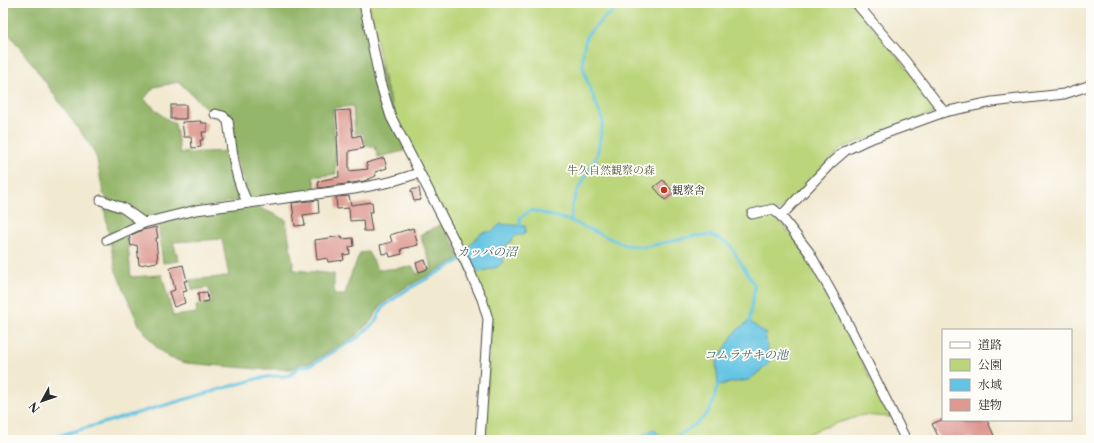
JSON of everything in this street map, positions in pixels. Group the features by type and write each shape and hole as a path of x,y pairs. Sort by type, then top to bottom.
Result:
{"street":[{"path":"364,3 380,82 391,117 466,263 482,299 488,319 480,440"},
{"path":"856,3 906,62 944,112"},
{"path":"781,216 831,163 846,150 867,140 944,112 992,102 1064,94 1091,85"},
{"path":"215,114 223,116 228,121 234,162 242,193 248,203"},
{"path":"107,240 144,223 196,210 362,187 390,182 419,174"},
{"path":"101,200 123,208 144,223"},
{"path":"752,214 773,209 781,216 809,252 839,306 906,440"}],"green space":[{"path":"3,3 361,3 404,151 378,157 375,147 366,146 363,133 355,134 353,106 333,108 336,174 313,177 317,191 254,200 247,195 223,112 209,111 179,82 154,87 144,99 164,117 175,124 180,153 230,151 243,199 149,219 142,219 108,200 103,193 97,159 92,148 36,69 3,26"},
{"name":"牛久自然観察の森","path":"369,3 852,3 902,62 938,109 931,114 842,148 789,203 773,215 794,238 815,271 891,417 863,415 822,428 794,440 483,440 492,321 396,118 385,82"},
{"path":"107,205 121,210 138,223 109,236 104,206"},
{"path":"254,205 286,220 294,270 334,274 334,295 345,295 349,280 360,253 368,252 378,270 413,267 417,274 432,268 420,235 443,223 460,258 403,289 381,305 371,321 357,335 310,363 300,364 292,369 259,369 186,363 170,358 158,349 139,325 116,271 110,241 127,234 131,277 162,275 173,316 197,313 196,305 212,303 209,288 192,290 190,280 229,276 222,239 173,242 179,261 163,263 158,222"}],"water":[{"name":"カッパの沼","path":"500,224 525,226 526,231 523,235 517,235 506,246 502,263 498,267 476,273 468,256 468,247 481,233 493,231"},
{"name":"コムラサキの池","path":"749,321 765,333 770,363 749,380 718,385 716,363 735,332"},
{"path":"654,429 664,440 637,440 637,438"}],"building":[{"path":"171,105 186,105 186,119 171,119"},
{"path":"350,110 353,137 361,135 364,148 349,151 349,171 368,169 366,163 384,158 387,168 375,172 376,176 364,181 319,188 318,181 339,177 336,111"},
{"path":"201,121 201,123 207,123 207,132 202,132 203,140 200,140 201,147 192,148 191,137 184,137 182,122"},
{"name":"観察舎","path":"663,180 674,193 665,200 654,187"},
{"path":"419,188 421,200 414,201 411,190"},
{"path":"349,196 351,205 372,202 373,212 369,212 372,231 364,231 363,220 350,221 349,208 337,209 336,197"},
{"path":"318,200 319,213 303,215 305,225 295,226 292,203"},
{"path":"156,227 158,238 156,238 158,262 139,265 137,245 131,246 129,236 143,230"},
{"path":"413,228 418,245 401,249 402,254 390,257 389,253 382,254 380,245 392,242 390,235"},
{"path":"342,236 342,239 353,238 354,246 349,247 350,254 343,255 344,260 328,262 327,258 317,260 315,240"},
{"path":"425,260 428,269 419,272 416,263"},
{"path":"183,265 187,281 184,281 187,291 182,292 185,303 174,307 169,292 175,290 170,268"},
{"path":"207,292 208,301 199,303 198,293"},
{"path":"941,420 987,421 996,440 971,440 970,437 961,440 940,440 932,424"}],"waterway":[{"path":"571,221 572,207 577,191 597,156 603,121 583,67 583,51 587,35 604,18 626,3"},
{"path":"520,225 520,218 531,210 571,221 625,245 645,247 694,236 711,235 730,245 755,286 749,321"},
{"path":"44,440 256,379 273,376 289,376 299,367 311,365 359,337 375,322 383,307 405,291 468,256"},
{"path":"667,440 683,433 705,416 710,410 718,385"}],"place":[{"name":"観察舎","path":"664,190"}]}
